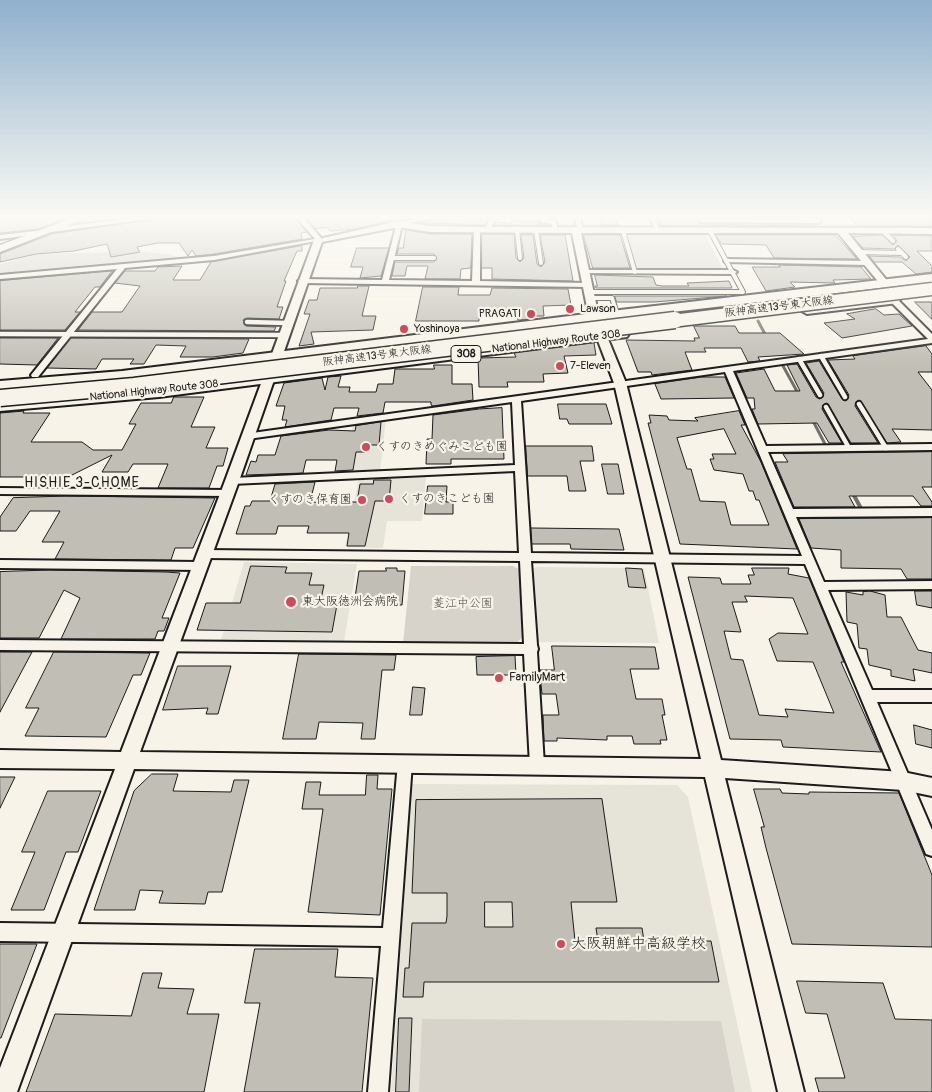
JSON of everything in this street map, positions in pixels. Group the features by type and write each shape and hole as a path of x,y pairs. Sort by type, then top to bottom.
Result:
{"highway":[{"name":"National Highway Route 308","path":"0,406 159,392 269,378 598,326 617,314 932,278"},
{"name":"阪神高速13号東大阪線","path":"0,388 134,379 598,326 932,283"},
{"name":"阪神高速13号東大阪線","path":"0,398 134,386 932,289"},
{"name":"National Highway Route 308","path":"0,388 275,358 932,295"}],"street":[{"path":"0,277 122,267"},
{"path":"35,375 122,267"},
{"path":"4,1092 248,436 307,267"},
{"path":"385,282 389,267"},
{"path":"476,283 478,267"},
{"path":"584,267 598,326 620,383 792,1092"},
{"path":"870,267 884,283 894,300 932,340"},
{"path":"585,272 733,272"},
{"path":"302,281 476,283 589,291"},
{"path":"248,436 932,340"},
{"path":"728,369 932,848"},
{"path":"516,399 521,468 524,557 532,649 537,765"},
{"path":"761,450 932,447"},
{"path":"0,491 229,487 521,468"},
{"path":"788,513 932,512"},
{"path":"0,564 524,557 808,560"},
{"path":"820,586 932,585"},
{"path":"0,645 532,649"},
{"path":"866,696 932,696"},
{"path":"0,759 714,768 903,781 932,786"},
{"path":"378,1092 405,763"},
{"path":"0,932 390,937"}],"lane":[{"path":"634,267 635,272"},
{"path":"589,291 743,292 730,267"},
{"path":"589,291 612,298 617,314"},
{"path":"247,322 285,329"},
{"path":"0,334 285,329"},
{"path":"821,356 845,397"},
{"path":"799,359 820,394"},
{"path":"859,404 886,448"},
{"path":"826,407 849,448"}],"shaded area":[{"name":"くすのきめぐみこども園","path":"386,419 380,471 345,472 353,423"},
{"name":"くすのきこども園","path":"359,477 426,477 422,521 387,521 383,548 345,547"},
{"name":"東大阪徳洲会病院","path":"244,562 357,564 344,641 221,640"},
{"path":"536,567 644,568 659,643 536,642 532,570"},
{"name":"大阪朝鮮中高級学校","path":"412,784 677,785 688,797 752,1092 391,1092"}],"green space":[{"path":"0,267 105,267 0,276"},
{"path":"722,267 723,269 642,270 638,268"},
{"name":"菱江中公園","path":"411,566 513,566 519,569 523,637 516,643 403,643"},
{"path":"422,1019 721,1021 735,1092 419,1092"}],"building":[{"path":"158,267 181,267 173,280 200,280 208,267 290,267 277,307 283,307 279,319 247,318 243,320 246,326 276,327 274,331 78,330 92,312 122,312 140,286 115,283 125,271 155,271"},
{"path":"351,267 384,267 381,276 360,278 363,267"},
{"path":"394,267 407,267 405,276 392,276"},
{"path":"428,267 471,267 461,269 460,279 425,279"},
{"path":"571,267 573,281 492,279 492,268 482,268"},
{"path":"593,267 630,268 593,268"},
{"path":"752,267 861,267 871,279 833,280 835,283 790,282 795,287 766,291"},
{"path":"908,267 932,267 932,272 916,274"},
{"path":"112,271 100,287 95,287 75,312 80,312 65,330 0,330 0,281"},
{"path":"595,275 653,277 656,285 662,286 689,286 687,283 729,281 732,288 596,288"},
{"path":"358,286 369,286 362,316 376,316 373,330 311,332 314,344 299,346 310,314 304,314 309,300 317,300 320,288 357,288"},
{"path":"423,287 459,287 458,295 490,295 492,288 568,289 571,305 543,306 544,316 531,316 532,319 518,320 516,313 479,312 479,321 416,321"},
{"path":"615,296 727,296 654,302 617,302"},
{"path":"915,302 932,302 932,319"},
{"path":"876,309 884,315 899,314 912,326 842,338 824,323 855,319 847,314"},
{"path":"694,326 735,326 739,333 780,333 804,354 758,357 760,361 748,362 741,348 704,348 706,352 685,352 692,370 652,375 651,372 638,372 626,340 695,341 694,338 699,338"},
{"path":"0,338 58,338 37,365 0,364"},
{"path":"71,338 249,339 243,353 213,357 180,357 186,346 156,345 144,364 130,364 134,359 102,359 96,369 47,368"},
{"path":"594,343 596,355 564,356 568,373 543,374 544,382 507,382 508,387 479,387 478,358 516,357 514,353"},
{"path":"926,346 932,354 932,372 918,372 932,390 932,430 892,429 901,442 887,443 859,400 855,406 878,443 851,443 827,403 823,405 822,409 842,443 829,443 817,423 758,424 752,409 755,409 754,398 747,398 736,373 764,369 775,391 800,391 787,365 797,364 816,397 820,399 824,393 806,363 819,361 842,399 846,401 849,395 828,360 855,359 853,356"},
{"path":"434,365 452,365 452,384 472,384 473,400 433,406 431,402 385,402 383,413 357,416 359,408 334,408 331,420 285,427 287,420 282,420 285,406 276,406 284,383 322,378 325,390 328,377 341,376 338,387 350,387 349,392 376,392 378,384 393,384 395,369 434,369"},
{"path":"702,377 725,377 734,398 661,399 655,384"},
{"path":"174,397 204,397 191,427 215,427 206,448 228,448 223,466 217,466 209,488 158,488 168,464 133,464 128,472 102,472 112,455 68,477 0,477 0,413 24,411 23,413 50,413 31,442 82,442 93,450 122,450 136,424 129,424 141,403 171,403"},
{"path":"558,404 606,404 612,424 569,424 567,419 560,419"},
{"path":"502,408 504,459 451,459 451,464 426,464 427,439 432,439 433,415"},
{"path":"739,411 745,425 741,425 761,462 797,549 680,544 648,423 651,423 649,415 667,416 669,420 698,421 695,418","holes":["724,429 736,454 712,454 714,459 710,459 714,470 743,474 749,491 753,491 756,500 759,500 769,525 731,525 725,502 700,501 691,469 687,469 677,438"]},
{"path":"381,422 379,445 366,445 365,452 356,452 353,470 335,471 337,460 306,460 303,473 246,475 251,461 256,462 258,455 275,455 281,436 329,430 355,431 356,426"},
{"path":"526,446 592,446 594,461 580,461 586,491 569,491 567,476 528,476"},
{"path":"932,452 932,487 922,487 932,502 932,506 921,506 913,496 849,496 855,507 794,507 775,462 788,462 783,454"},
{"path":"602,464 618,464 624,494 608,494"},
{"path":"374,480 391,480 389,501 375,501 365,546 347,546 349,533 307,533 309,526 278,526 276,534 236,534 245,506 250,506 252,501 270,501 275,484 315,482 310,502 357,502 360,484 373,484"},
{"path":"428,486 447,486 446,502 453,502 453,514 425,514"},
{"path":"67,496 215,498 193,548 175,548 171,560 55,559 64,542 42,542 60,511 30,511 16,531 0,531 0,517 13,498"},
{"path":"932,518 932,579 907,579 901,569 841,568 841,550 811,548 799,519"},
{"path":"531,528 619,529 624,550 571,549 570,544 532,544"},
{"name":"東大阪徳洲会病院","path":"251,566 287,567 285,573 312,573 309,585 324,585 321,599 338,599 332,632 197,630 206,603 240,603"},
{"path":"386,568 397,568 397,571 405,571 402,605 354,604 359,571 386,571"},
{"path":"626,568 642,569 646,588 629,587"},
{"path":"752,568 789,568 788,574 809,578 844,662 841,662 881,752 783,747 781,740 730,739 688,577 720,578 722,584 751,584 748,575 754,575","holes":["745,596 793,598 808,634 778,633 769,639 777,661 813,662 834,713 785,709 788,717 759,715 743,660 731,659 724,631 741,632 732,602 747,602"]},
{"path":"49,570 180,573 162,618 169,618 164,631 158,631 155,639 61,639 80,598 64,590 39,638 0,638 0,572"},
{"path":"870,591 885,595 887,617 901,617 918,650 932,653 932,673 913,669 915,681 891,676 891,670 869,665 867,649 859,648 857,624 847,622 846,592 863,595 863,592"},
{"path":"915,591 932,591 932,608 917,605"},
{"path":"552,646 655,647 659,669 630,669 636,699 662,699 665,715 662,715 667,740 660,740 661,744 634,744 632,736 607,736 607,740 557,738 557,741 544,741 543,715 559,715 556,694 542,694 540,675 540,670 554,670"},
{"path":"0,652 32,652 0,712"},
{"path":"54,652 150,653 141,675 133,675 106,737 25,736 39,708 26,708"},
{"path":"299,654 396,655 394,670 382,670 375,739 361,739 363,723 319,722 316,739 283,739"},
{"path":"515,656 516,675 477,675 476,657"},
{"path":"178,666 231,666 218,714 206,714 208,708 163,710"},
{"path":"413,687 425,688 422,715 410,715"},
{"path":"914,725 932,730 932,748 916,744"},
{"path":"152,774 178,774 173,791 231,792 234,780 249,780 222,892 208,892 205,904 159,903 163,891 140,890 135,910 94,910 134,791"},
{"path":"367,775 378,775 377,789 392,789 380,915 308,912 323,809 302,809 306,782 321,782 319,795 365,795"},
{"path":"0,777 15,777 0,808"},
{"path":"754,789 780,789 782,793 809,794 809,792 899,793 932,875 932,947 792,944 766,848 761,827 764,827"},
{"path":"48,791 101,791 78,852 66,852 44,910 11,910 35,852 22,852"},
{"path":"602,799 617,902 571,902 575,941 598,941 596,928 642,928 644,941 711,941 719,982 424,982 423,997 403,997 405,968 409,968 412,923 446,923 447,916 447,893 412,893 416,800","holes":["485,902 512,902 513,927 485,927"]},
{"path":"0,944 37,944 1,1038 0,1038"},
{"path":"255,949 338,949 335,977 373,978 362,1092 244,1092 260,1003 245,1003"},
{"path":"143,973 162,973 158,988 194,989 187,1014 219,1014 204,1092 26,1092 55,1014 131,1016"},
{"path":"797,981 883,983 895,1019 932,1020 932,1092 819,1092 815,1078 845,1078 827,1014 806,1013"},
{"path":"399,1018 412,1018 409,1092 396,1092"}],"waterway":[{"path":"758,321 766,336"},
{"path":"782,364 799,395"},
{"path":"812,419 826,446"},
{"path":"852,492 863,512"}],"railway":[{"path":"639,322 932,286"},
{"path":"0,396 140,382 649,320"}],"place":[{"name":"Lawson","path":"570,309"},
{"name":"PRAGATI","path":"531,314"},
{"name":"Yoshinoya","path":"404,329"},
{"name":"7-Eleven","path":"560,366"},
{"name":"くすのきめぐみこども園","path":"366,447"},
{"name":"くすのきこども園","path":"389,499"},
{"name":"くすのき保育園","path":"362,500"},
{"name":"東大阪徳洲会病院","path":"291,602"},
{"name":"FamilyMart","path":"499,678"},
{"name":"大阪朝鮮中高級学校","path":"561,944"}],"district":[{"name":"HISHIE 3-CHOME","path":"82,483"}]}
